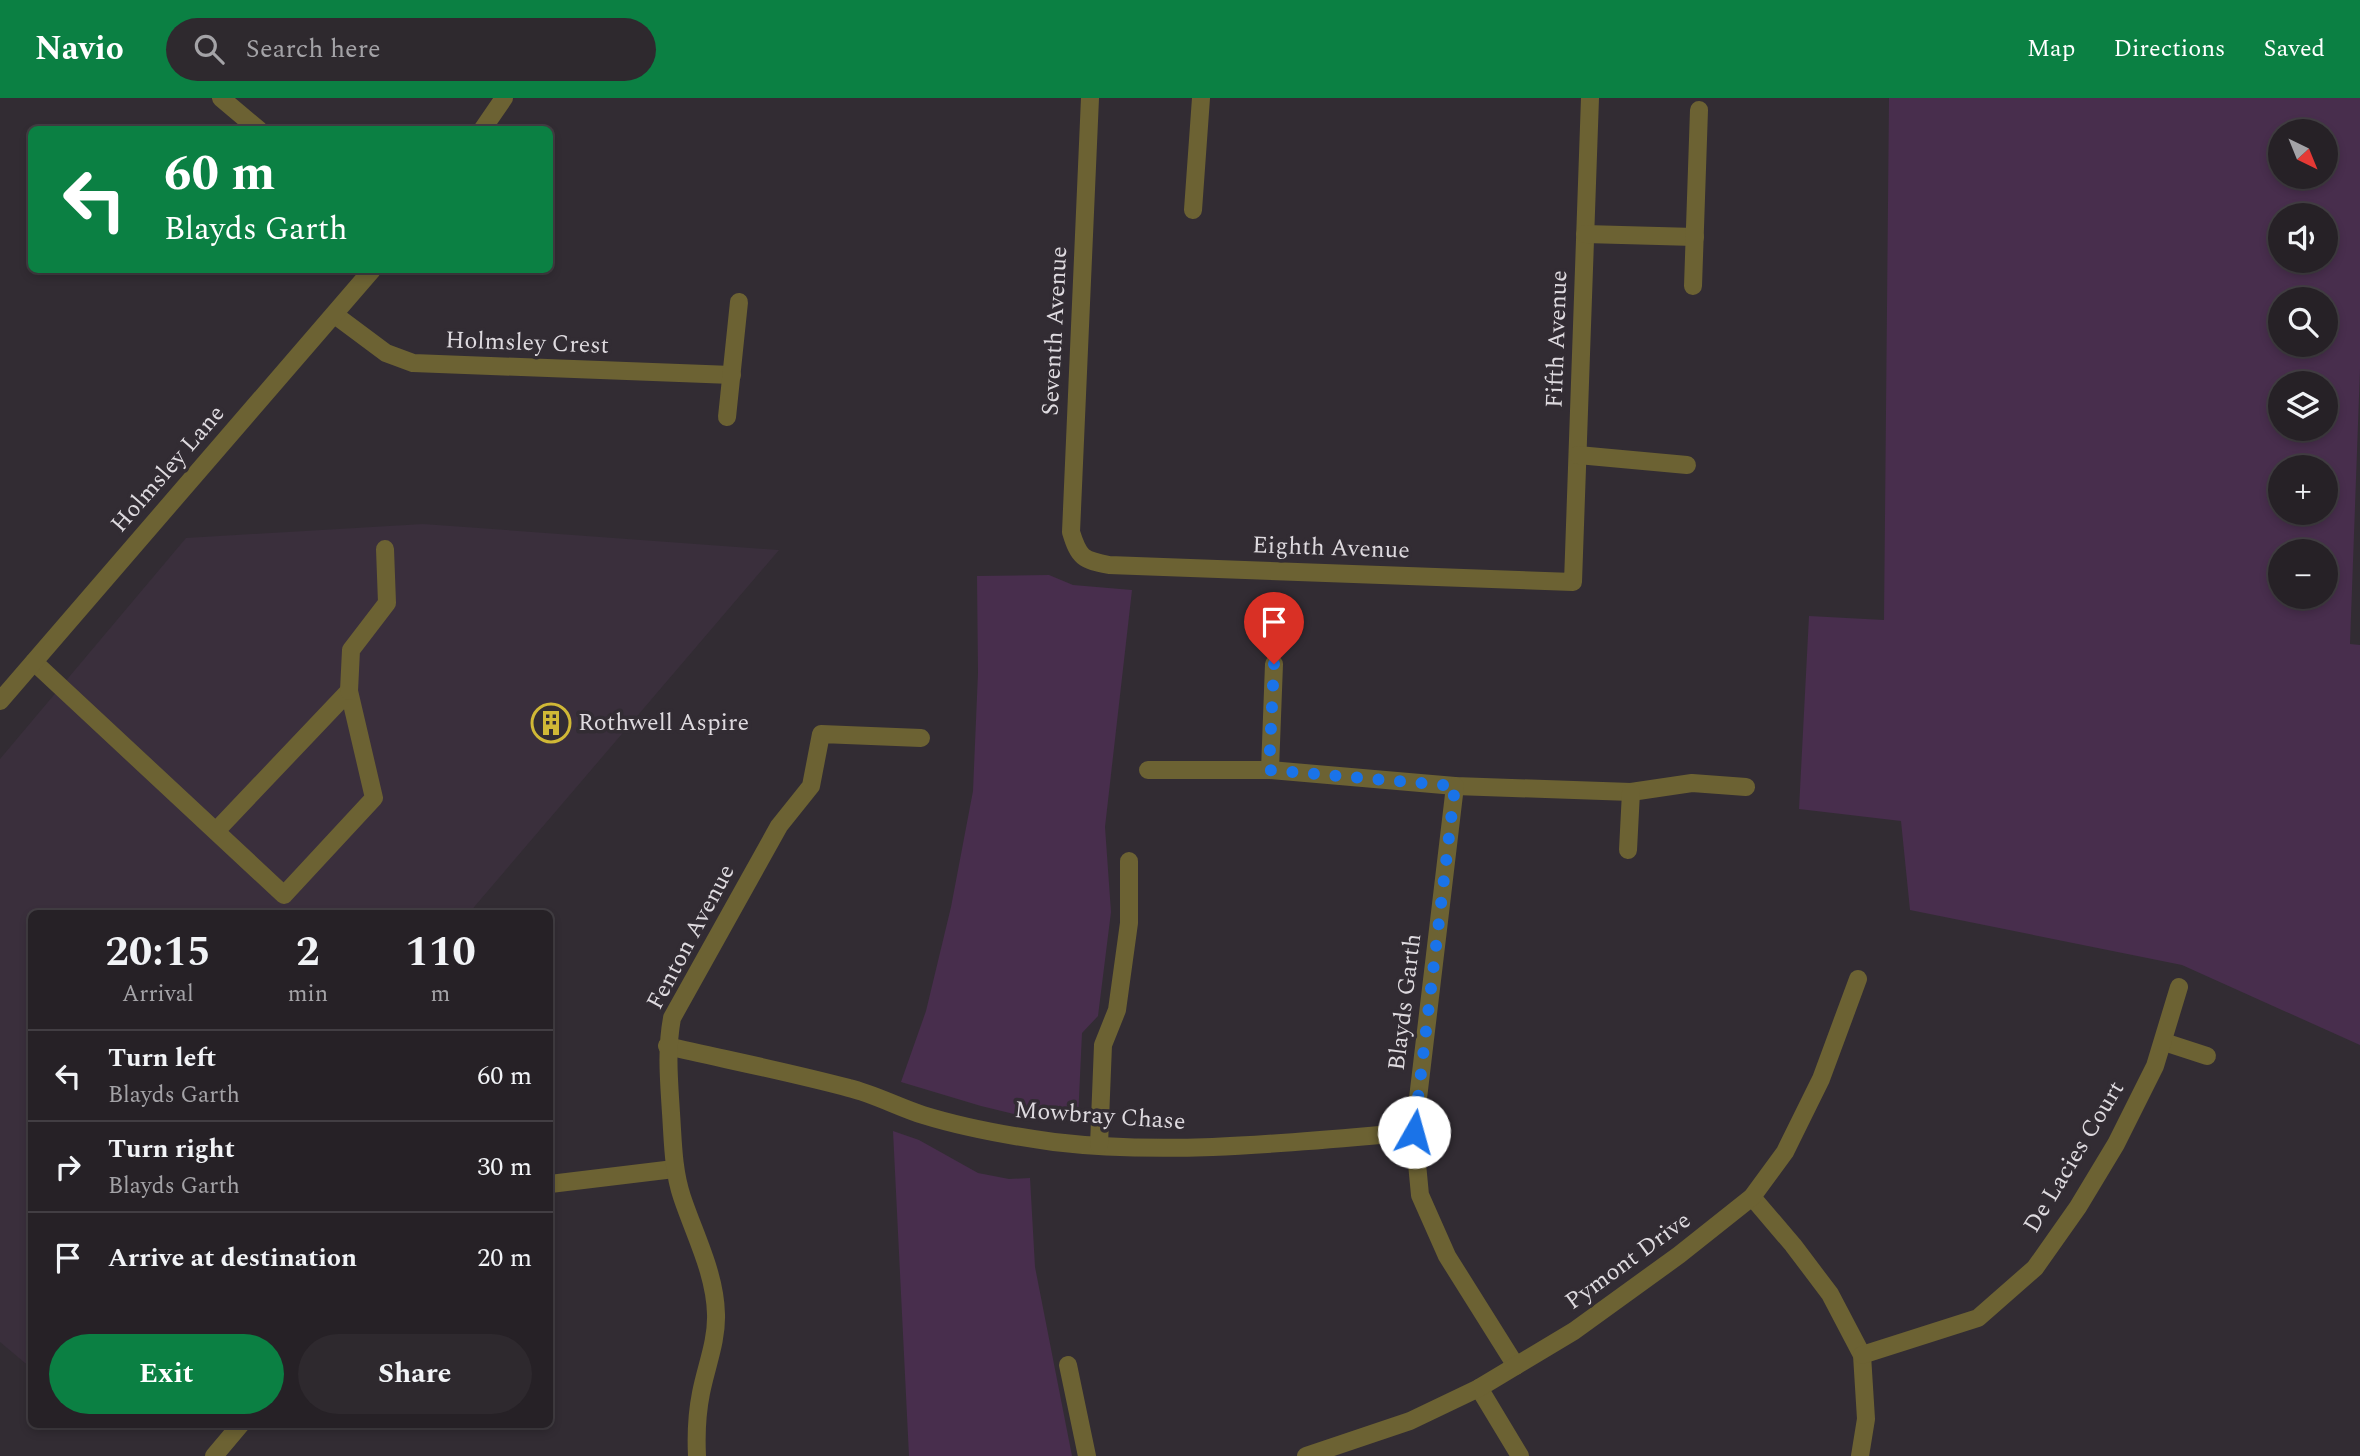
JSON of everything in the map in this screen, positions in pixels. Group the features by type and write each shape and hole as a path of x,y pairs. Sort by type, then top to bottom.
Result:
{"street":[{"path":"221,98 254,126"},
{"path":"485,126 504,98"},
{"name":"Seventh Avenue","path":"1087,561 1077,550 1071,532 1090,98"},
{"path":"1194,210 1201,98"},
{"name":"Fifth Avenue","path":"1573,582 1590,98"},
{"path":"1693,286 1699,110"},
{"path":"1585,234 1695,237"},
{"name":"Holmsley Lane","path":"0,701 370,273"},
{"path":"727,416 738,302"},
{"name":"Holmsley Crest","path":"335,315 386,353 414,363 732,375"},
{"path":"1578,455 1687,465"},
{"path":"34,662 284,895 374,798 349,691 351,650 387,603 385,549"},
{"name":"Eighth Avenue","path":"1087,561 1109,565 1573,582"},
{"path":"1269,770 1274,664"},
{"path":"216,831 349,691"},
{"name":"Fenton Avenue","path":"697,1456 696,1435 700,1404 712,1352 716,1314 710,1277 674,1168 667,1046 672,1018 779,826 811,786 821,734 922,737"},
{"path":"1149,770 1269,770 1455,786 1631,792 1692,783 1746,787"},
{"name":"Blayds Garth","path":"1455,786 1414,1132 1420,1195 1447,1256 1516,1366"},
{"path":"1628,850 1631,792"},
{"path":"1099,1145 1103,1045 1117,1010 1129,923 1129,861"},
{"name":"Pymont Drive","path":"1306,1456 1410,1421 1479,1388 1574,1331 1752,1198 1785,1152 1821,1079 1858,979"},
{"name":"De Lacies Court","path":"1863,1355 1978,1318 2035,1268 2078,1207 2116,1144 2155,1066 2179,987"},
{"path":"2164,1042 2207,1056"},
{"name":"Mowbray Chase","path":"667,1046 851,1088 924,1115 995,1133 1054,1142 1223,1148 1414,1132"},
{"path":"553,1184 674,1168"},
{"path":"1752,1198 1793,1245 1830,1294 1863,1355 1866,1419 1860,1456"},
{"path":"1068,1365 1087,1456"},
{"path":"1479,1388 1520,1456"},
{"path":"214,1456 238,1428"}],"shaded area":[{"path":"1889,98 2360,98 2360,369 2350,644 2360,645 2360,1045 2182,965 1910,910 1901,821 1799,809 1809,616 1884,620"},
{"path":"423,524 779,550 472,910 28,910 28,1365 0,1342 0,759 186,538"},
{"path":"1049,575 1073,585 1132,590 1105,827 1111,912 1098,1016 1082,1033 1078,1119 1038,1120 901,1082 926,1011 951,907 973,791 978,673 977,576"},
{"path":"893,1131 919,1140 978,1173 1009,1179 1030,1178 1035,1267 1072,1456 909,1456"}],"place":[{"name":"Rothwell Aspire","path":"551,723"}],"route":[{"path":"1274,664 1269,770 1455,786 1414,1132"}]}
